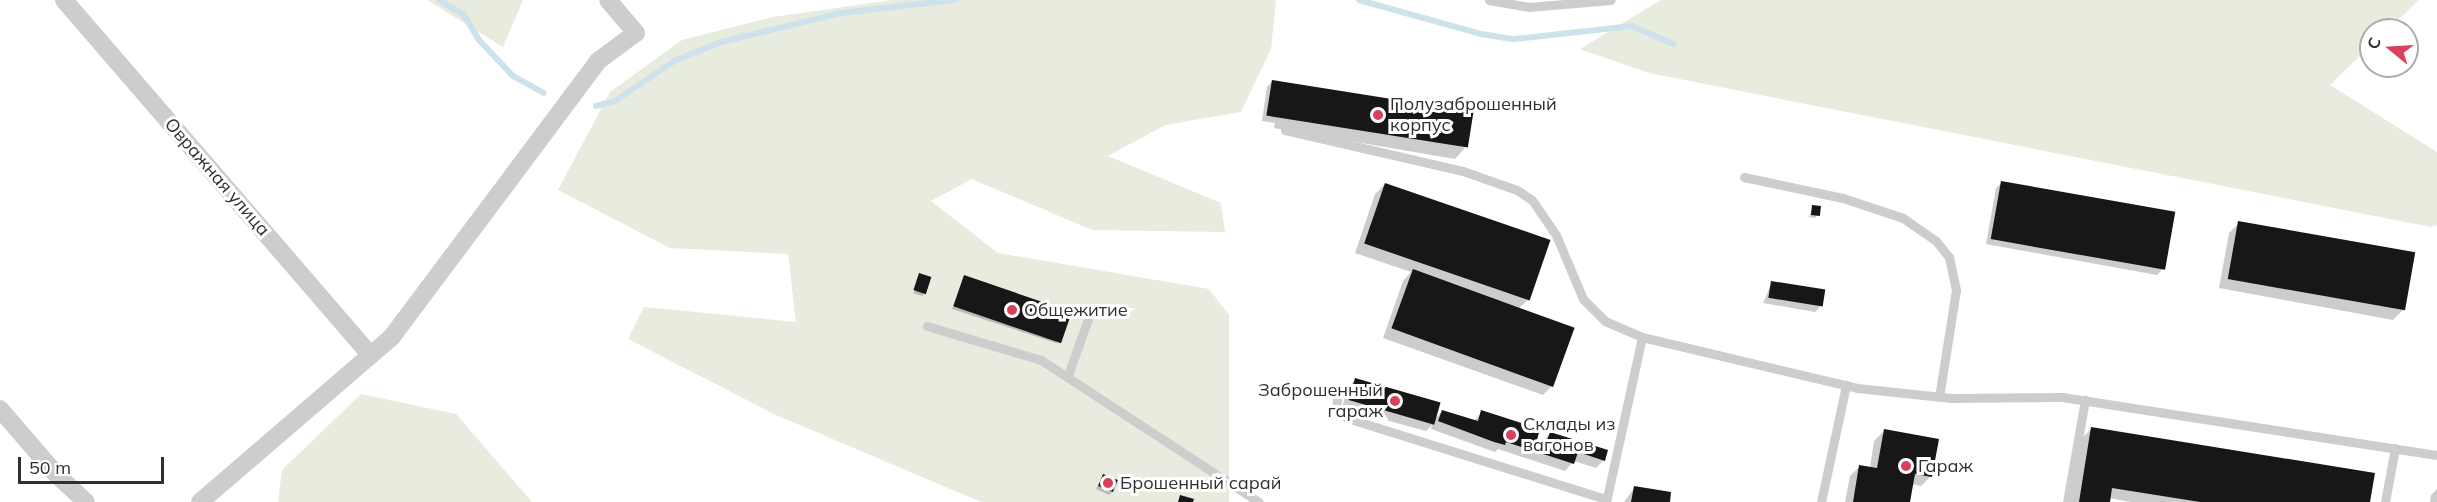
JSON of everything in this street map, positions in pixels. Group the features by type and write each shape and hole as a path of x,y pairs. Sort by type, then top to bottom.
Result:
{"street":[{"name":"Овражная улица","path":"64,0 369,354"},
{"path":"200,502 369,354 391,338 598,61 636,33 608,0"},
{"path":"0,409 86,502"}],"lane":[{"path":"1489,0 1529,7 1611,0"},
{"path":"1285,130 1463,171 1516,190 1545,216 1583,299 1605,321 1642,337 1846,385 1939,397 2029,395 2085,400 2437,455"},
{"path":"1744,177 1843,198 1903,218 1936,242 1949,257 1956,290 1939,397"},
{"path":"1068,375 1089,316"},
{"path":"927,326 1001,346 1068,375 1259,502"},
{"path":"1347,389 1338,394 1336,407 1347,417 1606,501 1642,337"},
{"path":"1821,502 1846,385"},
{"path":"2067,502 2085,400"},
{"path":"2385,502 2395,448"}],"shaded area":[{"path":"427,0 523,0 503,47"},
{"path":"892,0 1276,0 1271,49 1241,112 1165,125 1108,156 1221,203 1225,232 1092,230 972,179 931,201 998,253 1209,289 1229,315 1229,502 981,502 776,415 628,339 644,307 796,322 788,254 670,248 558,190 610,92 682,40 773,17"},
{"path":"1661,0 2419,0 2400,18 2359,18 2359,57 2330,85 2437,152 2437,225 2431,227 1649,73 1580,49"},
{"path":"361,394 456,414 532,502 278,502 282,470"}],"building":[{"name":"Полузаброшенный корпус","path":"1272,80 1473,112 1468,147 1266,116"},
{"path":"2001,181 2175,212 2165,270 1991,239"},
{"path":"1385,183 1550,240 1530,300 1364,244"},
{"path":"1812,205 1821,206 1820,216 1811,215"},
{"path":"2238,221 2415,252 2405,310 2228,279"},
{"path":"1413,269 1575,328 1553,387 1391,328"},
{"path":"919,273 931,277 926,294 913,290"},
{"name":"Общежитие","path":"964,275 1072,312 1061,343 953,306"},
{"path":"1771,281 1825,290 1823,306 1768,298"},
{"name":"Заброшенный гараж","path":"1355,378 1441,403 1434,425 1349,400"},
{"name":"Склады из вагонов","path":"1442,410 1478,421 1481,410 1540,429 1537,440 1546,443 1550,432 1608,450 1605,461 1578,452 1574,464 1506,442 1505,445 1494,442 1438,421"},
{"path":"2091,427 2375,473 2370,502 2200,502 2112,488 2110,502 2079,502"},
{"name":"Гараж","path":"1884,429 1939,439 1932,477 1915,474 1910,502 1853,502 1859,465 1877,468"},
{"name":"Брошенный сарай","path":"1103,474 1118,480 1113,492 1098,486"},
{"path":"1634,486 1671,492 1670,502 1631,502"},
{"name":"Брошенный сарай","path":"1180,495 1194,499 1193,502 1178,502"}],"waterway":[{"path":"439,0 464,15 479,40 513,76 544,93"},
{"path":"596,106 615,101 674,61 721,42 841,13 954,0"},
{"path":"1359,0 1481,34 1514,39 1632,26 1673,44"}],"place":[{"name":"Полузаброшенный корпус","path":"1378,115"},
{"name":"Общежитие","path":"1012,310"},
{"name":"Заброшенный гараж","path":"1395,401"},
{"name":"Склады из вагонов","path":"1511,435"},
{"name":"Гараж","path":"1906,466"},
{"name":"Брошенный сарай","path":"1108,483"}]}
